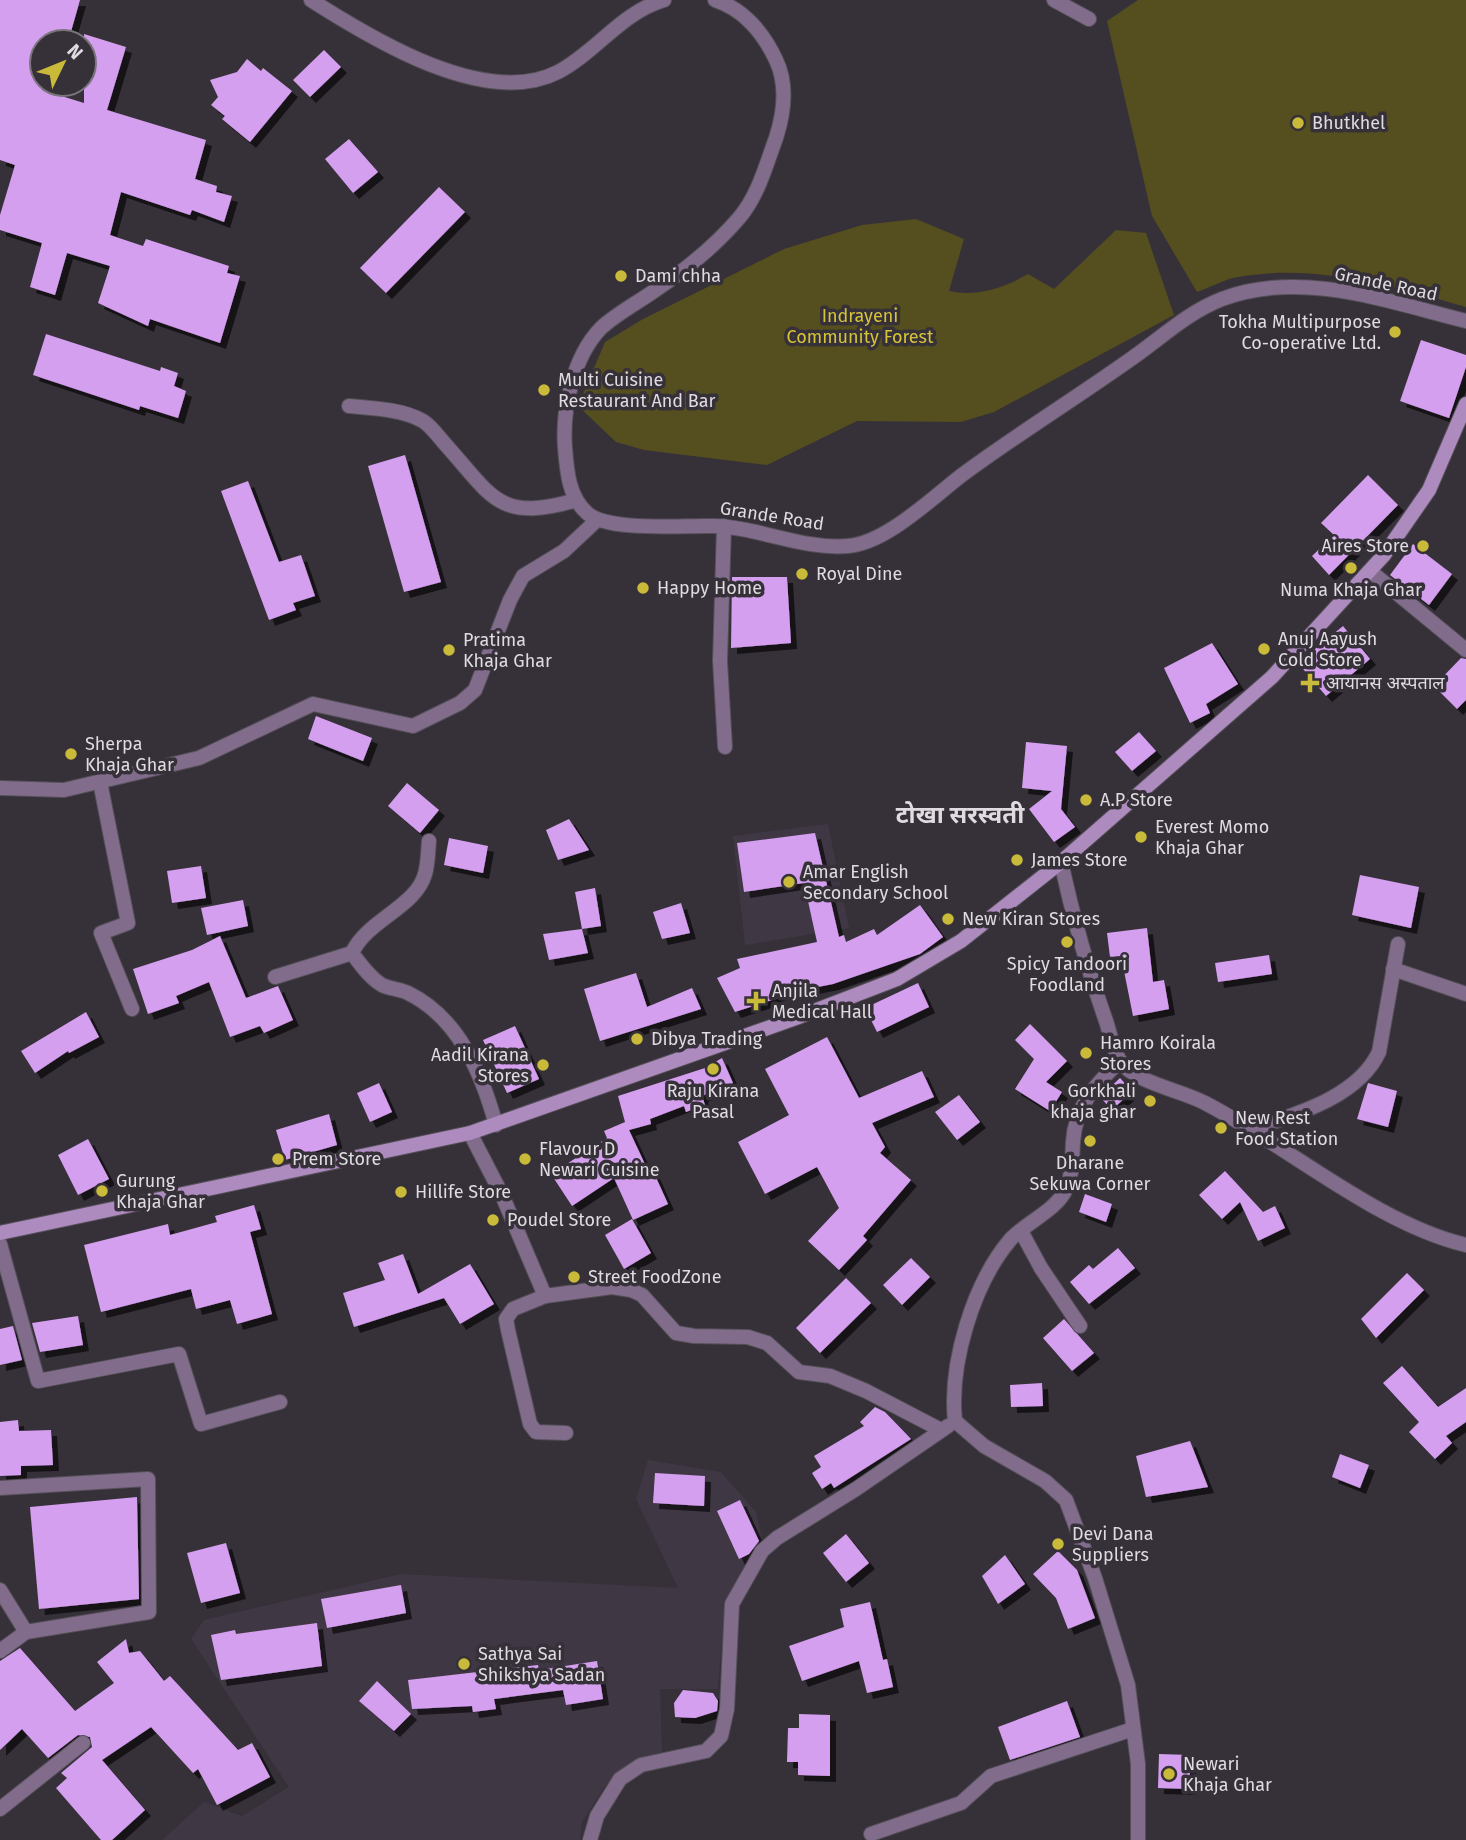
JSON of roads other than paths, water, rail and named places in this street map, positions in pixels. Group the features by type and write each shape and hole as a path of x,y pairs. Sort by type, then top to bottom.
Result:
{"main road":[{"path":"0,1233 470,1133 796,1018 897,979 961,941 1061,862 1272,677 1370,571 1429,490 1466,404"}],"street":[{"path":"311,0 402,51 451,71 495,82 527,83 559,72 623,23 653,3 664,0"},
{"path":"0,788 64,790 199,758 313,704 413,726 460,703 475,690 510,600 523,576 564,551 596,521 573,501 565,450 564,415 585,350 602,327 703,254 741,216 763,175 780,125 785,96 779,65 768,44 741,13 715,0"},
{"path":"1054,0 1089,19"},
{"name":"Grande Road","path":"596,521 724,526 849,546 877,539 977,464 1132,359 1184,318 1223,299 1260,290 1310,288 1353,292 1466,321"},
{"path":"349,405 377,408 423,421 487,494 517,510 542,510 573,501"},
{"path":"724,526 720,661 725,747"},
{"path":"1370,571 1466,650"},
{"path":"100,782 128,923 101,933 132,1009"},
{"path":"275,977 352,953 359,938 415,892 425,875 429,841"},
{"path":"1061,862 1082,955 1121,1061 1138,1077 1183,1092 1252,1129 1399,1220 1433,1237 1466,1245"},
{"path":"1252,1129 1320,1104 1366,1074 1380,1052 1398,944"},
{"path":"352,953 382,985 408,993 441,1016 463,1045 484,1082 496,1125"},
{"path":"1393,969 1466,994"},
{"path":"1121,1061 1095,1085 1081,1107 1073,1138 1072,1168 1065,1192 1010,1240 982,1286 958,1354 953,1397 955,1421 984,1446 1045,1481 1066,1500 1096,1578 1128,1685 1138,1764 1138,1840"},
{"path":"470,1133 502,1195 545,1296"},
{"path":"1021,1231 1041,1268 1080,1326"},
{"path":"0,1244 38,1381 179,1354 201,1424 280,1402"},
{"path":"566,1433 536,1432 530,1424 506,1319 513,1309 545,1296 612,1287 642,1295 676,1332 694,1336 748,1336 767,1343 799,1372 830,1376 941,1430"},
{"path":"590,1840 597,1816 620,1779 641,1765 706,1751 721,1736 727,1709 732,1604 762,1552 788,1531 856,1489 955,1421"},
{"path":"0,1488 148,1479 149,1612 26,1632 0,1651"},
{"path":"0,1590 26,1632"},
{"path":"871,1834 961,1803 991,1776 1133,1729"},
{"path":"1,1806 83,1743"}],"place":[{"name":"Bhutkhel","path":"1298,123"},
{"name":"Dami chha","path":"621,276"},
{"name":"Tokha Multipurpose Co-operative Ltd.","path":"1395,332"},
{"name":"Multi Cuisine Restaurant And Bar","path":"544,390"},
{"name":"Aires Store","path":"1423,546"},
{"name":"Numa Khaja Ghar","path":"1351,568"},
{"name":"Royal Dine","path":"802,574"},
{"name":"Happy Home","path":"643,588"},
{"name":"Anuj Aayush Cold Store","path":"1264,649"},
{"name":"Pratima Khaja Ghar","path":"449,650"},
{"name":"आयानस अस्पताल","path":"1310,683"},
{"name":"Sherpa Khaja Ghar","path":"71,754"},
{"name":"A.P Store","path":"1086,800"},
{"name":"Everest Momo Khaja Ghar","path":"1141,837"},
{"name":"James Store","path":"1017,860"},
{"name":"Amar English Secondary School","path":"789,882"},
{"name":"New Kiran Stores","path":"948,919"},
{"name":"Spicy Tandoori Foodland","path":"1067,942"},
{"name":"Anjila Medical Hall","path":"756,1001"},
{"name":"Dibya Trading","path":"637,1039"},
{"name":"Hamro Koirala Stores","path":"1086,1053"},
{"name":"Aadil Kirana Stores","path":"543,1065"},
{"name":"Raju Kirana Pasal","path":"713,1069"},
{"name":"Gorkhali khaja ghar","path":"1150,1101"},
{"name":"New Rest Food Station","path":"1221,1128"},
{"name":"Dharane Sekuwa Corner","path":"1090,1141"},
{"name":"Prem Store","path":"278,1159"},
{"name":"Flavour D Newari Cuisine","path":"525,1159"},
{"name":"Gurung Khaja Ghar","path":"102,1191"},
{"name":"Hillife Store","path":"401,1192"},
{"name":"Poudel Store","path":"493,1220"},
{"name":"Street FoodZone","path":"574,1277"},
{"name":"Devi Dana Suppliers","path":"1058,1544"},
{"name":"Sathya Sai Shikshya Sadan","path":"464,1664"},
{"name":"Newari Khaja Ghar","path":"1169,1774"}],"district":[{"name":"टोखा सरस्वती","path":"960,815"}],"park label":[{"name":"Indrayeni Community Forest","path":"860,326"}]}
